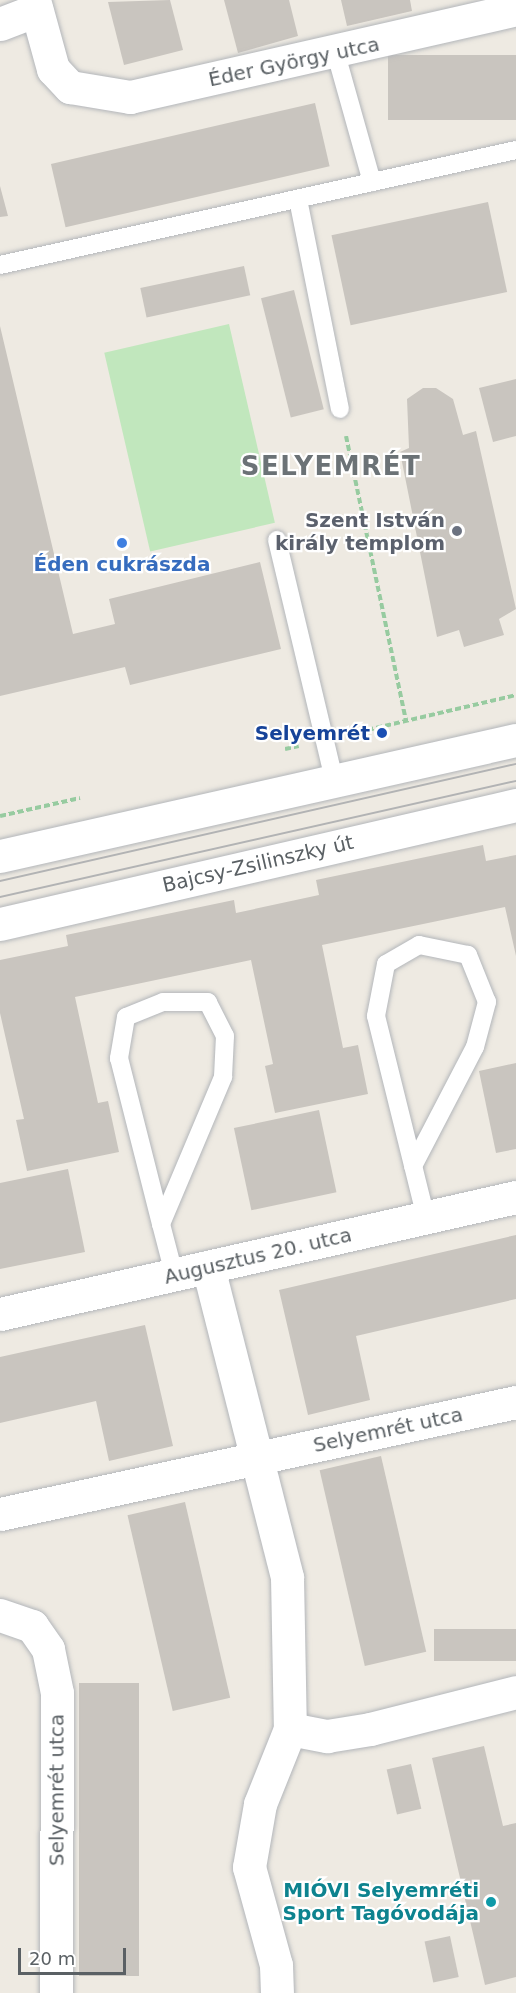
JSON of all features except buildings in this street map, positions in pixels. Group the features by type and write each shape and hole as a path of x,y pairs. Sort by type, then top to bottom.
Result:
{"street":[{"path":"0,24 35,5"},
{"name":"Éder György utca","path":"35,5 53,69 70,87 130,97 336,54 516,9"},
{"path":"0,856 334,779 516,740"},
{"name":"Bajcsy-Zsilinszky út","path":"0,924 516,805"},
{"name":"Augusztus 20. utca","path":"0,1314 516,1197"},
{"path":"208,1267 260,1458 287,1577 290,1729 260,1804 249,1867 276,1965 277,1993"},
{"name":"Selyemrét utca","path":"0,1514 516,1402"},
{"name":"Selyemrét utca","path":"0,1615 32,1626 48,1648 57,1693 56,1993"},
{"path":"290,1729 327,1736 370,1729 516,1692"}],"lane":[{"path":"336,54 372,182"},
{"path":"0,265 516,150"},
{"path":"298,199 340,408"},
{"path":"277,540 334,779"},
{"path":"413,1166 475,1047 487,1002 468,955 419,945 386,964 376,1016 413,1166 426,1218"},
{"path":"161,1224 223,1077 225,1036 208,1002 163,1002 126,1017 119,1058 161,1224 174,1275"}],"path":[{"path":"340,408 406,721"},
{"path":"285,749 516,695"},
{"path":"0,816 80,798"}],"green space":[{"path":"229,324 275,523 150,552 104,353"}],"tram line":[{"path":"0,881 516,764"},
{"path":"0,897 516,781"}],"place":[{"name":"Szent István király templom","path":"457,531"},
{"name":"Éden cukrászda","path":"122,543"},
{"name":"Selyemrét","path":"382,733"},
{"name":"MIÓVI Selyemréti Sport Tagóvodája","path":"491,1902"}],"district":[{"name":"SELYEMRÉT","path":"331,467"}]}
